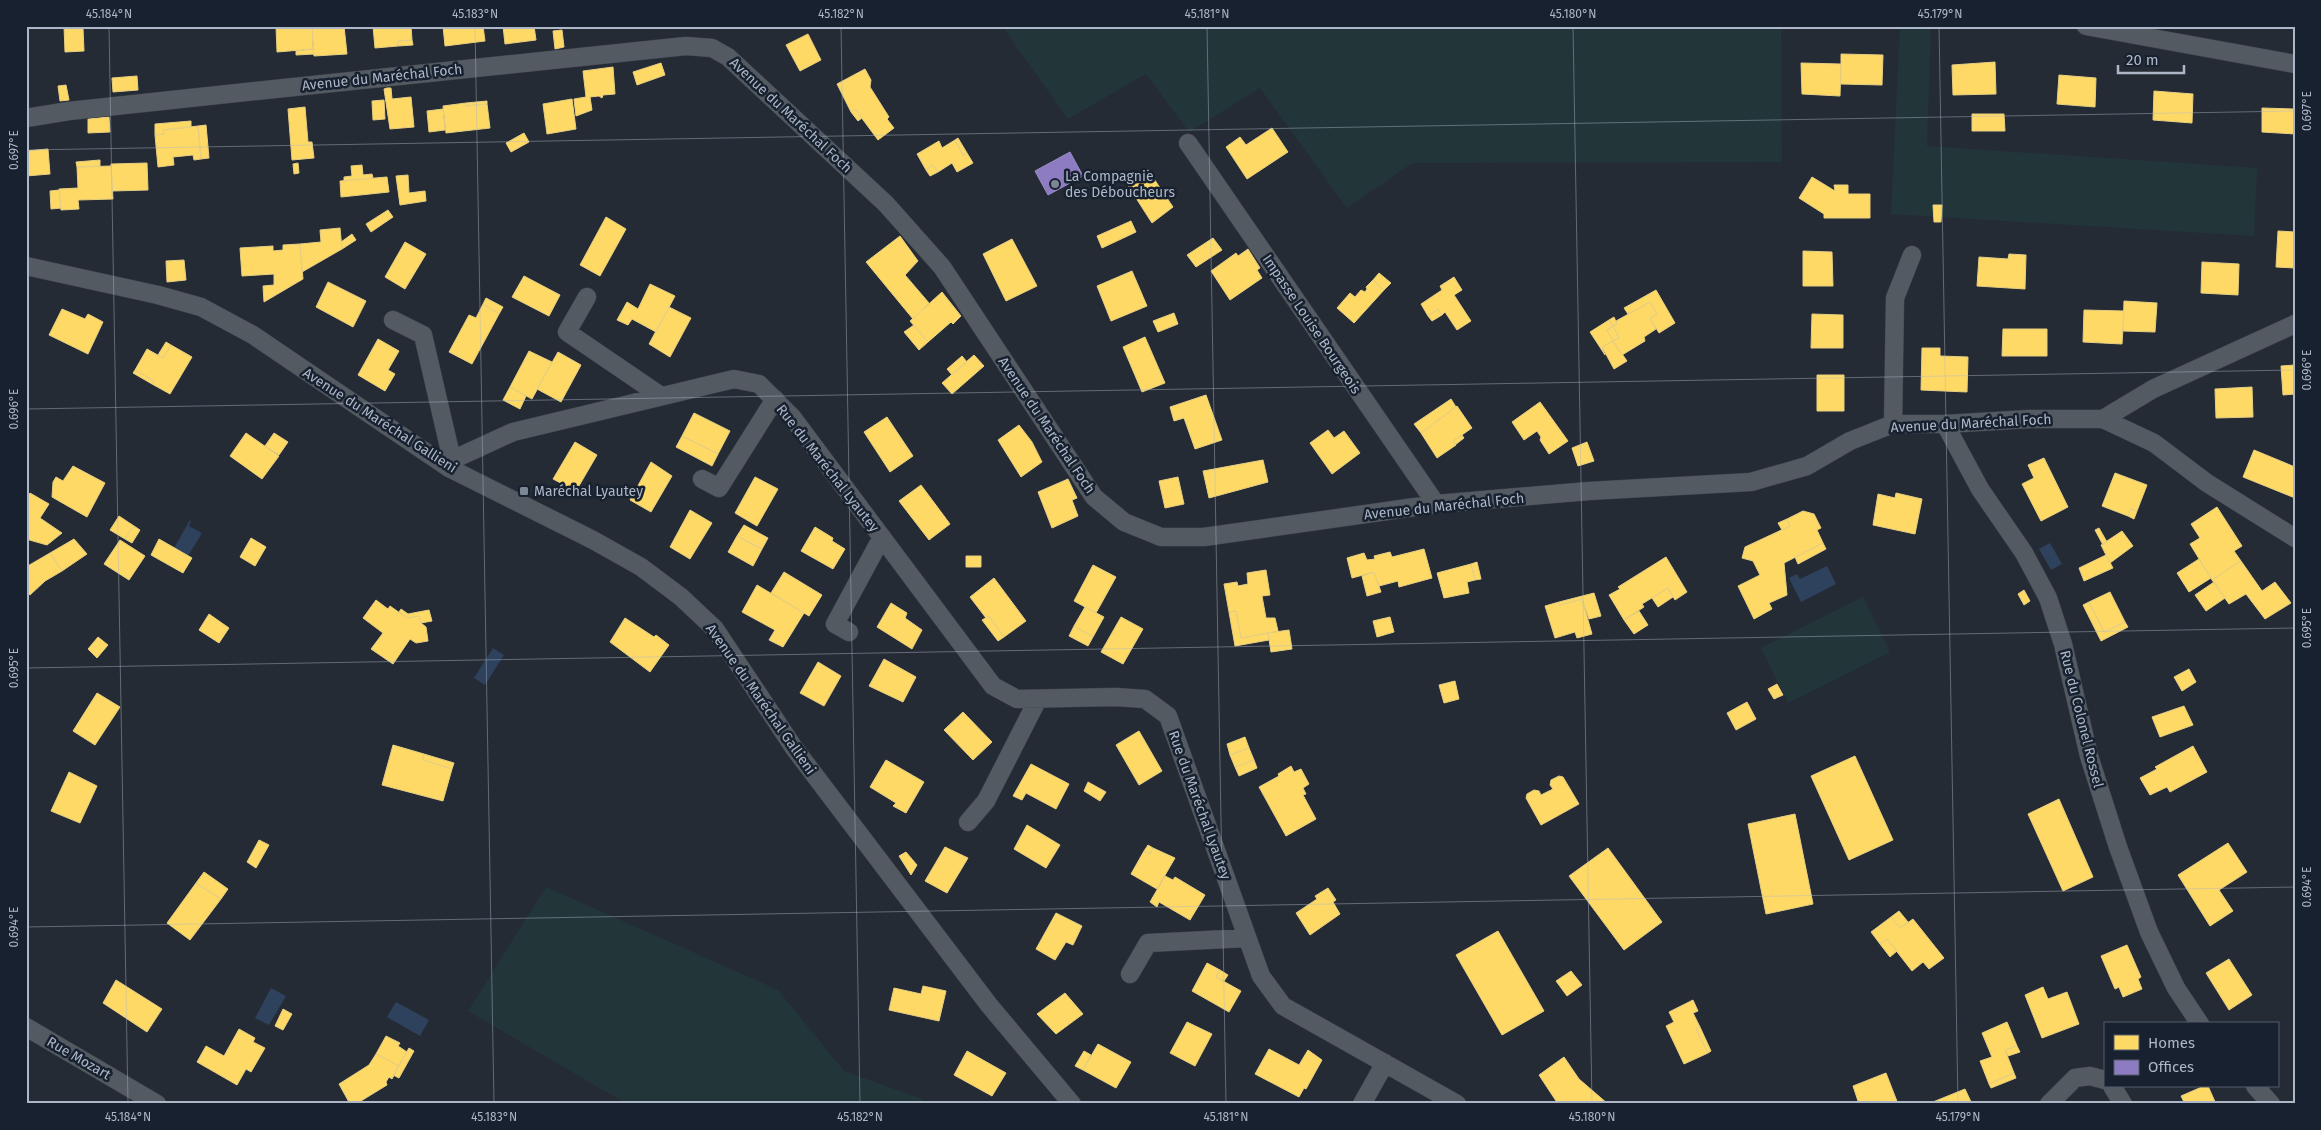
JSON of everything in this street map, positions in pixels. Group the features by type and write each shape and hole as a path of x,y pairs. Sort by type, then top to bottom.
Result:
{"street":[{"path":"2086,26 2295,64"},
{"name":"Avenue du Maréchal Foch","path":"26,118 178,99 686,46 712,48 728,57 886,204 942,267 1094,497 1124,522 1161,537 1204,537 1436,504 1589,491 1751,482 1807,466 1850,441 1893,424 1945,424 2030,419 2103,419 2154,443 2207,483 2295,538"},
{"name":"Impasse Louise Bourgeois","path":"1188,143 1436,504"},
{"path":"1893,424 1895,298 1912,255"},
{"name":"Avenue du Maréchal Gallieni","path":"26,266 158,295 201,307 253,335 450,464 641,567 681,597 715,629 794,748 990,1005 1072,1104"},
{"path":"587,297 567,332 661,396"},
{"path":"393,320 423,336 450,464"},
{"path":"2103,419 2153,389 2295,324"},
{"name":"Rue du Maréchal Lyautey","path":"450,464 513,432 734,379 759,384 792,417 993,686 1017,699 1116,697 1145,699 1168,716 1261,976 1283,1006 1457,1104"},
{"name":"Rue du Maréchal Lyautey","path":"702,479 719,488 775,400"},
{"name":"Rue du Colonel Rossel","path":"1945,424 1980,489 2024,553 2048,598 2063,644 2089,756 2118,847 2149,932 2176,988 2199,1022"},
{"name":"Rue du Maréchal Lyautey","path":"849,632 835,624 882,537"},
{"path":"968,822 986,801 1038,699"},
{"path":"1130,974 1148,942 1248,938"},
{"name":"Rue Mozart","path":"26,1027 157,1104"},
{"path":"1362,1104 1385,1063"},
{"path":"2049,1104 2075,1078 2090,1076 2104,1080"},
{"path":"2113,1088 2123,1104"},
{"path":"2257,1088 2271,1104"}],"green space":[{"path":"1002,26 1781,26 1782,162 1412,163 1347,208 1260,88 1189,132 1146,74 1068,119"},
{"path":"1900,26 1931,26 1927,146 2257,168 2254,236 1891,214"},
{"path":"1863,597 1890,652 1788,703 1761,648"},
{"path":"546,887 778,990 844,1071 922,1099 920,1104 627,1104 468,1011"}],"water":[{"path":"190,520 189,526 202,533 188,556 174,548"},
{"path":"2050,543 2062,564 2051,570 2039,549"},
{"path":"1827,566 1836,584 1801,602 1789,578 1797,574 1800,579"},
{"path":"493,648 504,655 485,685 474,678"},
{"path":"271,988 286,996 269,1025 255,1018"},
{"path":"396,1002 429,1020 420,1036 387,1017"}],"building: Homes":[{"path":"64,26 94,26 83,28 84,51 65,52"},
{"path":"276,26 312,26 313,49 277,52"},
{"path":"312,26 344,26 347,54 314,56"},
{"path":"373,26 411,26 412,40 398,41 398,46 375,48"},
{"path":"443,26 483,26 485,41 445,46"},
{"path":"503,26 534,26 536,40 505,44"},
{"path":"562,30 564,47 555,49 553,31"},
{"path":"808,34 821,60 800,71 786,45"},
{"path":"412,40 413,45 398,46 398,41"},
{"path":"313,49 314,54 296,55 296,51"},
{"path":"1841,54 1883,55 1882,85 1841,84"},
{"path":"1995,62 1996,94 1953,95 1952,65"},
{"path":"661,63 665,75 637,85 633,72"},
{"path":"1801,63 1841,64 1840,96 1802,94"},
{"path":"613,67 615,94 603,95 602,98 599,96 590,97 592,110 576,116 574,99 586,97 583,71"},
{"path":"865,69 871,80 870,87 894,128 878,140 855,109 851,112 837,84"},
{"path":"2059,75 2096,78 2095,107 2057,104"},
{"path":"137,76 138,90 113,92 112,78"},
{"path":"66,85 69,100 60,101 58,86"},
{"path":"391,88 392,99 411,97 414,127 390,129 384,89"},
{"path":"2154,91 2193,94 2192,123 2153,120"},
{"path":"572,99 576,129 547,134 543,104"},
{"path":"384,100 385,119 373,120 372,101"},
{"path":"487,101 487,104 466,106 466,103"},
{"path":"466,103 466,106 487,104 490,128 446,133 443,106"},
{"path":"305,107 308,142 312,142 314,158 292,160 288,109"},
{"path":"2294,107 2295,134 2262,132 2262,108 2294,109"},
{"path":"443,109 445,130 429,132 427,111"},
{"path":"855,109 862,118 858,121 851,112"},
{"path":"1972,114 2004,114 2005,131 1972,131"},
{"path":"109,117 110,132 88,133 88,119"},
{"path":"191,121 191,127 163,130 164,134 155,135 155,124"},
{"path":"206,125 209,158 201,159 198,126"},
{"path":"198,126 201,159 194,160 193,155 173,157 174,165 158,167 155,135 164,134 163,130"},
{"path":"1272,128 1288,152 1247,179 1226,147 1240,137 1246,145"},
{"path":"524,133 529,142 511,152 506,143"},
{"path":"958,138 967,153 963,155 955,140"},
{"path":"955,140 963,155 967,153 973,163 957,172 952,163 938,172 933,165 926,170 917,154 939,141 942,148"},
{"path":"48,149 50,174 26,176 26,151"},
{"path":"100,160 100,166 77,167 76,162"},
{"path":"147,163 148,190 112,191 111,164"},
{"path":"298,163 299,173 294,174 293,164"},
{"path":"362,165 363,175 372,174 373,178 344,181 344,177 352,176 351,166"},
{"path":"933,165 938,172 930,176 926,170"},
{"path":"111,166 113,199 78,200 79,209 61,210 59,189 78,188 77,167"},
{"path":"1148,170 1173,207 1152,223 1127,184"},
{"path":"408,175 409,193 425,191 426,201 400,205 396,176"},
{"path":"387,177 389,192 341,197 340,181"},
{"path":"1812,177 1835,191 1834,185 1848,185 1848,194 1870,194 1870,218 1824,218 1824,214 1799,198"},
{"path":"59,190 61,208 51,209 50,191"},
{"path":"1933,205 1942,205 1941,222 1934,222"},
{"path":"388,210 393,217 371,232 366,224"},
{"path":"606,217 626,229 600,276 580,265"},
{"path":"1131,221 1136,232 1102,248 1097,236"},
{"path":"340,228 342,249 302,272 300,244 321,242 320,230"},
{"path":"2278,231 2295,232 2295,268 2276,267"},
{"path":"352,234 356,240 342,249 341,242"},
{"path":"900,236 918,261 905,275 929,303 913,319 866,262"},
{"path":"1213,238 1222,250 1196,267 1187,255"},
{"path":"1012,239 1037,286 1006,301 983,254"},
{"path":"405,242 426,254 405,289 385,277"},
{"path":"300,244 303,279 264,302 263,286 274,285 274,274 242,276 240,248 273,246 273,251 283,250 283,245"},
{"path":"1248,249 1260,268 1257,270 1262,278 1230,300 1211,271 1236,253 1238,256"},
{"path":"1803,251 1832,252 1833,286 1803,286"},
{"path":"2009,254 2026,255 2025,289 1977,286 1979,257 2008,259"},
{"path":"184,260 186,280 167,282 166,261"},
{"path":"2202,262 2239,264 2238,295 2201,293"},
{"path":"1132,271 1147,306 1111,321 1097,286"},
{"path":"1379,273 1391,283 1384,290 1373,280"},
{"path":"524,276 560,295 549,316 512,297"},
{"path":"1454,277 1462,290 1454,295 1471,321 1457,330 1445,312 1442,315 1438,309 1428,316 1421,304 1442,290 1440,286"},
{"path":"1373,280 1384,290 1354,323 1337,308 1350,293 1355,297 1361,290 1365,292 1366,287"},
{"path":"328,282 366,301 353,327 316,307"},
{"path":"650,284 675,296 656,332 632,319 628,325 617,320 627,302 638,309"},
{"path":"1656,290 1675,323 1659,333 1650,318 1657,314 1650,302 1628,314 1624,308"},
{"path":"942,292 961,316 928,342 910,321"},
{"path":"486,298 503,307 499,314 483,304"},
{"path":"2124,301 2157,303 2155,332 2123,331"},
{"path":"1650,302 1657,314 1650,318 1656,329 1644,337 1645,341 1622,355 1613,341 1619,338 1613,326 1617,324 1616,321"},
{"path":"483,304 499,314 472,364 449,352 469,315 476,318"},
{"path":"669,307 691,318 670,357 649,344"},
{"path":"62,309 85,319 88,314 103,322 88,354 49,335"},
{"path":"1438,309 1442,315 1432,321 1428,316"},
{"path":"2084,310 2124,311 2122,344 2083,342"},
{"path":"1174,313 1178,324 1158,332 1153,321"},
{"path":"1812,314 1843,315 1843,348 1811,348"},
{"path":"1614,317 1617,324 1613,326 1609,320"},
{"path":"1609,320 1613,326 1607,330 1613,341 1602,347 1605,355 1590,332"},
{"path":"914,325 928,342 919,350 904,332"},
{"path":"1613,326 1619,338 1613,341 1607,330"},
{"path":"2003,329 2047,329 2047,356 2002,356"},
{"path":"1145,337 1165,383 1142,392 1123,347"},
{"path":"378,339 399,351 388,370 395,374 385,391 358,375"},
{"path":"1613,341 1627,361 1614,369 1602,347"},
{"path":"166,342 171,345 163,358 158,355"},
{"path":"171,345 192,357 170,394 152,384 154,381 135,370 147,349 163,358"},
{"path":"1922,348 1940,348 1940,356 1968,357 1967,392 1921,390"},
{"path":"529,351 552,362 532,399 510,387"},
{"path":"558,352 581,365 561,402 537,389"},
{"path":"974,355 984,366 952,394 942,383"},
{"path":"962,356 967,362 952,375 947,369"},
{"path":"2295,365 2295,394 2283,395 2281,366"},
{"path":"135,370 154,381 152,384 133,373"},
{"path":"1817,375 1844,375 1844,411 1817,411"},
{"path":"510,387 526,396 520,409 503,400"},
{"path":"2252,387 2253,417 2216,418 2215,389"},
{"path":"1206,395 1222,440 1195,449 1184,418 1174,421 1170,407"},
{"path":"1451,399 1456,407 1421,433 1414,424"},
{"path":"1540,402 1568,441 1549,454 1540,440 1541,437 1537,431 1524,440 1512,422"},
{"path":"1457,406 1472,428 1453,441 1456,445 1437,458 1421,433"},
{"path":"694,413 730,431 718,454 682,436"},
{"path":"887,417 913,456 890,472 864,432"},
{"path":"1019,425 1032,442 1042,462 1021,477 998,440"},
{"path":"1328,430 1334,438 1344,431 1360,453 1332,474 1310,443"},
{"path":"246,433 279,456 262,479 230,456"},
{"path":"274,433 288,442 279,455 265,446"},
{"path":"1462,435 1464,438 1455,445 1453,441"},
{"path":"682,436 718,454 712,466 676,447"},
{"path":"575,442 597,455 576,491 553,479"},
{"path":"1587,442 1594,461 1578,466 1572,448"},
{"path":"2254,450 2295,467 2295,498 2243,477"},
{"path":"2044,458 2068,507 2041,521 2022,484 2034,478 2028,465"},
{"path":"1263,460 1268,482 1209,498 1203,471"},
{"path":"651,462 672,476 651,512 630,500"},
{"path":"73,466 105,483 87,517 52,497 53,482 56,477 63,481"},
{"path":"2115,473 2147,485 2137,511 2131,509 2128,516 2102,506"},
{"path":"755,477 778,489 757,526 735,513"},
{"path":"1178,477 1184,504 1165,508 1159,481"},
{"path":"1068,479 1077,498 1072,500 1078,516 1052,528 1038,492"},
{"path":"921,485 950,524 929,540 899,501"},
{"path":"30,493 49,504 40,518 62,533 47,545 26,539 26,498"},
{"path":"1896,493 1922,499 1915,534 1873,525 1878,494 1895,498"},
{"path":"2217,507 2242,546 2234,551 2241,561 2212,580 2190,544 2200,538 2191,524"},
{"path":"2131,509 2137,511 2134,519 2128,516"},
{"path":"690,510 712,523 690,559 670,547"},
{"path":"1803,511 1814,514 1821,528 1817,530 1823,543 1784,563 1787,595 1769,603 1772,609 1754,619 1738,586 1760,575 1753,561 1742,558 1745,547 1790,526 1787,519"},
{"path":"119,516 134,526 125,539 110,530"},
{"path":"1787,519 1790,526 1782,530 1778,523"},
{"path":"744,525 768,538 762,549 737,536"},
{"path":"134,526 140,530 132,543 125,539"},
{"path":"815,527 833,538 832,541 845,549 833,569 801,551"},
{"path":"2099,528 2107,542 2103,545 2095,530"},
{"path":"2122,531 2133,546 2110,563 2101,545"},
{"path":"737,536 762,549 753,566 728,552"},
{"path":"251,538 266,547 255,566 240,557"},
{"path":"74,539 87,554 62,571 50,553"},
{"path":"159,539 192,558 183,573 151,555"},
{"path":"120,540 145,556 129,580 104,564"},
{"path":"1823,543 1826,549 1798,564 1795,557"},
{"path":"1424,549 1432,578 1399,587 1398,581 1379,586 1374,572 1352,578 1347,558 1364,553 1367,560 1375,559 1374,556 1390,552 1392,557"},
{"path":"50,553 62,571 45,581 30,595 26,592 26,567"},
{"path":"2106,555 2113,568 2084,581 2079,568"},
{"path":"966,556 981,556 981,567 966,567"},
{"path":"1666,557 1687,592 1675,600 1668,588 1642,604 1644,607 1624,620 1609,595 1620,589 1618,587"},
{"path":"2199,559 2211,578 2189,592 2177,573"},
{"path":"2241,561 2262,591 2275,582 2291,603 2265,619 2246,594 2229,604 2212,580"},
{"path":"1477,562 1481,579 1475,580 1471,564"},
{"path":"1471,564 1475,580 1467,582 1469,593 1444,598 1437,573"},
{"path":"1093,565 1116,577 1096,613 1074,601"},
{"path":"1266,570 1270,595 1262,596 1266,618 1275,618 1278,631 1241,638 1236,611 1229,612 1224,584 1237,582 1238,586 1248,584 1247,573"},
{"path":"784,572 822,595 809,616 771,593"},
{"path":"1374,572 1381,592 1367,596 1362,576"},
{"path":"994,578 1026,621 1004,637 989,616 986,618 970,597"},
{"path":"2214,582 2225,598 2206,611 2195,595"},
{"path":"757,585 804,613 783,647 769,640 775,630 742,612"},
{"path":"1668,588 1673,597 1658,607 1652,598"},
{"path":"2024,590 2030,601 2024,605 2018,594"},
{"path":"2110,592 2125,622 2104,632 2089,602"},
{"path":"1594,593 1601,616 1589,619 1582,599 1560,605 1559,602"},
{"path":"1582,599 1592,634 1577,638 1575,632 1555,638 1545,606 1559,602 1560,605"},
{"path":"376,600 388,609 390,606 407,618 419,616 421,623 426,627 428,641 416,643 410,639 393,664 371,649 383,633 363,618"},
{"path":"2089,602 2104,632 2125,622 2128,627 2101,641 2083,605"},
{"path":"891,603 907,613 905,618 922,630 912,649 877,627"},
{"path":"1085,607 1104,617 1093,637 1074,626"},
{"path":"401,609 408,614 429,610 432,621 421,623 419,616 407,618 399,612"},
{"path":"1236,611 1241,638 1268,633 1269,640 1235,646 1229,612"},
{"path":"1639,611 1648,625 1634,634 1624,620"},
{"path":"209,614 229,628 219,643 199,630"},
{"path":"989,616 1004,637 998,641 982,620"},
{"path":"1121,617 1143,629 1123,664 1101,652"},
{"path":"1390,617 1394,632 1377,637 1373,621"},
{"path":"625,618 654,637 656,635 669,645 650,672 610,642"},
{"path":"1074,626 1093,637 1088,646 1069,636"},
{"path":"1289,630 1292,649 1271,652 1268,633"},
{"path":"98,637 108,645 97,658 88,649"},
{"path":"884,659 916,677 903,702 869,686"},
{"path":"818,662 841,676 824,706 800,693"},
{"path":"2189,669 2196,682 2182,691 2174,677"},
{"path":"1455,681 1459,699 1444,703 1439,685"},
{"path":"1777,684 1783,695 1774,699 1768,689"},
{"path":"97,693 120,707 95,745 73,731"},
{"path":"1747,702 1756,719 1736,730 1727,713"},
{"path":"2184,706 2193,725 2160,737 2152,717"},
{"path":"963,712 992,742 973,760 944,730"},
{"path":"1139,731 1162,771 1139,785 1116,745"},
{"path":"1245,737 1249,748 1230,755 1227,744"},
{"path":"393,745 424,754 423,760 452,769 443,801 382,785"},
{"path":"2193,746 2207,772 2170,792 2167,787 2150,795 2140,778 2157,769 2155,767"},
{"path":"1249,748 1254,760 1235,767 1230,755"},
{"path":"424,754 454,763 452,769 423,760"},
{"path":"1855,756 1893,840 1849,860 1811,776"},
{"path":"886,760 924,782 906,813 893,806 896,803 870,787"},
{"path":"1254,760 1257,768 1239,776 1235,767"},
{"path":"1031,764 1069,784 1056,809 1026,793 1022,800 1013,796"},
{"path":"1291,766 1294,772 1301,769 1309,784 1303,788 1306,794 1303,795 1316,819 1286,836 1259,787 1279,776 1278,774"},
{"path":"69,772 97,786 80,823 51,811"},
{"path":"1559,776 1563,777 1579,804 1541,825 1526,798 1527,794 1534,790 1539,791 1541,795 1553,789 1550,785 1551,780"},
{"path":"1088,782 1106,792 1100,801 1084,791"},
{"path":"2059,799 2093,877 2063,891 2028,814"},
{"path":"1795,814 1813,904 1766,914 1748,824"},
{"path":"1027,825 1060,845 1046,868 1014,849"},
{"path":"259,840 269,845 256,868 247,862"},
{"path":"2228,843 2247,872 2219,890 2233,911 2210,926 2178,875"},
{"path":"1148,845 1153,848 1150,854 1144,851"},
{"path":"945,847 968,858 947,893 925,881"},
{"path":"1153,848 1175,858 1157,889 1131,874 1144,851 1150,854"},
{"path":"1608,848 1662,922 1624,950 1569,876"},
{"path":"906,852 917,865 911,875 899,856"},
{"path":"204,872 228,889 221,899 196,883"},
{"path":"1165,876 1173,880 1175,877 1205,895 1190,920 1159,902 1157,907 1150,902"},
{"path":"196,883 221,899 190,940 167,923"},
{"path":"1328,888 1336,900 1333,902 1340,914 1310,935 1296,913 1317,899 1315,896"},
{"path":"1899,911 1908,922 1900,928 1891,917"},
{"path":"1056,913 1082,926 1073,945 1066,942 1055,960 1036,949"},
{"path":"1891,917 1900,928 1913,919 1944,958 1929,969 1923,962 1912,971 1887,939 1880,944 1871,932"},
{"path":"1498,931 1544,1011 1502,1035 1456,955"},
{"path":"1887,939 1897,951 1890,957 1880,944"},
{"path":"2127,945 2141,977 2138,979 2142,989 2123,997 2119,987 2115,989 2101,956"},
{"path":"2229,959 2252,995 2229,1010 2206,973"},
{"path":"1207,963 1220,970 1216,977 1241,991 1229,1012 1192,991"},
{"path":"1220,970 1228,975 1224,981 1216,977"},
{"path":"1571,971 1582,985 1567,996 1556,981"},
{"path":"116,980 162,1009 147,1032 103,1003"},
{"path":"923,986 946,991 939,1021 889,1010 894,988 921,994"},
{"path":"2043,987 2048,999 2067,992 2079,1024 2042,1038 2025,995"},
{"path":"1065,993 1083,1014 1056,1034 1037,1014"},
{"path":"1693,1000 1698,1011 1693,1013 1700,1027 1696,1029 1708,1053 1684,1064 1666,1026 1674,1022 1669,1012"},
{"path":"283,1009 292,1014 283,1030 275,1026"},
{"path":"1187,1022 1212,1034 1195,1066 1170,1053"},
{"path":"2007,1022 2017,1046 2005,1050 2014,1073 1989,1084 1980,1061 1992,1057 1982,1033"},
{"path":"1700,1027 1711,1051 1708,1053 1696,1029"},
{"path":"239,1029 255,1038 253,1042 265,1048 251,1072 246,1069 237,1085 197,1062 206,1046 224,1056"},
{"path":"386,1036 400,1043 398,1046 407,1052 399,1066 376,1054"},
{"path":"1098,1044 1131,1062 1116,1088 1083,1070"},
{"path":"2017,1046 2020,1052 2008,1056 2005,1050"},
{"path":"409,1048 414,1051 399,1078 393,1075"},
{"path":"1269,1049 1299,1065 1308,1050 1322,1060 1306,1089 1304,1088 1299,1097 1255,1074"},
{"path":"967,1051 1006,1073 992,1096 954,1075"},
{"path":"1084,1051 1091,1055 1083,1070 1075,1066"},
{"path":"376,1054 399,1066 392,1079 389,1077 386,1082 387,1085 356,1104 350,1104 339,1084 369,1065"},
{"path":"1564,1057 1579,1079 1608,1104 1558,1104 1539,1075"},
{"path":"1886,1073 1898,1104 1859,1104 1853,1086"},
{"path":"2014,1073 2016,1078 1991,1088 1989,1084"},
{"path":"2199,1088 2209,1088 2216,1104 2185,1104 2181,1096"},
{"path":"1965,1089 1972,1104 1928,1104"}],"building: Offices":[{"path":"1070,152 1083,176 1048,195 1035,171"}],"place":[{"name":"La Compagnie des Déboucheurs","path":"1055,184"},
{"name":"Maréchal Lyautey","path":"524,491"}]}
